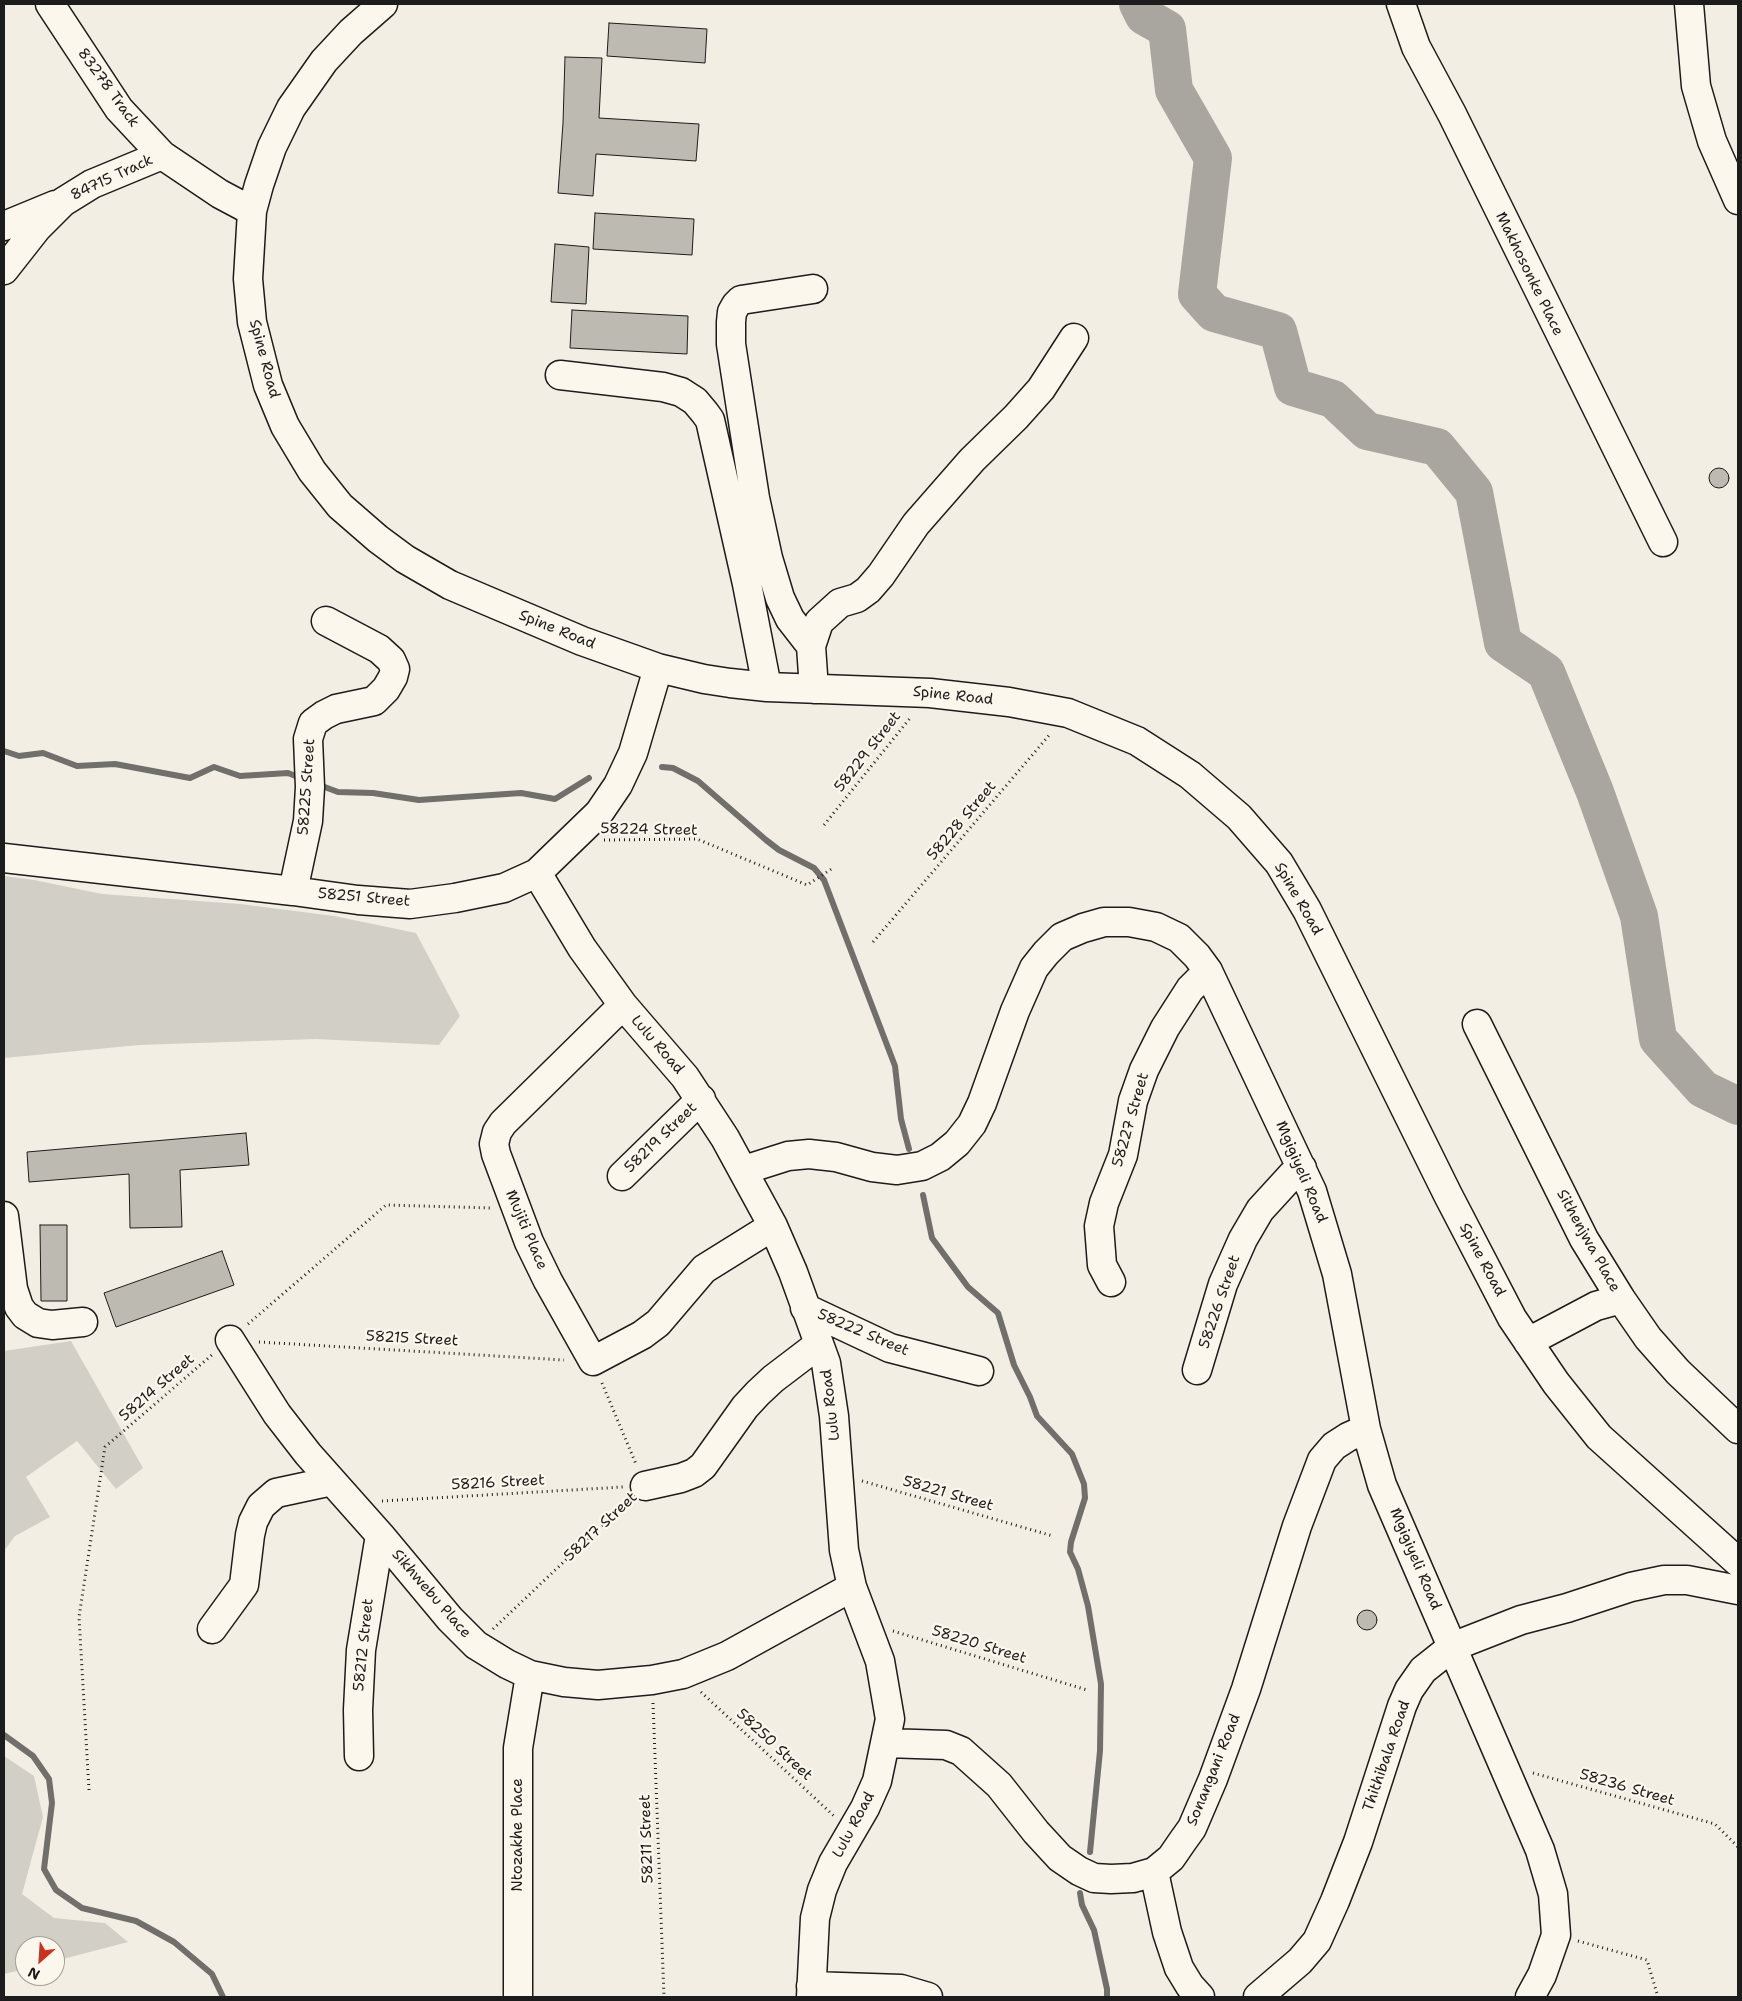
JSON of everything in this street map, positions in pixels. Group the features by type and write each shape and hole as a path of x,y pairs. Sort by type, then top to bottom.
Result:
{"street":[{"name":"83278 Track","path":"50,4 119,109 162,155 220,194 252,211"},
{"name":"Spine Road","path":"383,4 351,32 324,61 291,108 272,146 252,211 248,279 252,322 268,385 285,426 312,471 340,506 378,539 405,559 450,585 582,640 658,668 704,679 767,686 930,693 1008,702 1068,713 1137,741 1190,775 1240,817 1279,863 1307,910 1448,1195 1512,1318 1556,1384 1599,1437 1738,1562"},
{"name":"Makhosonke Place","path":"1401,4 1416,47 1452,114 1662,542"},
{"path":"1689,4 1696,86 1712,141 1738,200"},
{"name":"84715 Track","path":"4,270 37,228 63,202 92,184 162,155"},
{"path":"4,226 63,202"},
{"path":"811,646 790,619 780,598 768,558 755,498 731,344 731,322 732,312 741,300 813,289"},
{"path":"814,689 811,646 819,622 840,603 862,594 882,575 916,524 972,460 1016,417 1041,389 1074,338"},
{"path":"560,375 663,387 681,392 695,401 706,413 710,420 747,584 767,686"},
{"name":"58225 Street","path":"293,891 308,821 310,787 308,739 313,723 336,709 374,701 386,688 393,676 394,669 391,660 379,649 326,621"},
{"name":"58251 Street","path":"4,858 358,900 410,904 455,898 504,888 537,873 599,813 618,785 633,753 658,668"},
{"name":"Lulu Road","path":"537,873 582,948 622,1005 685,1077 701,1099 744,1170 773,1226 793,1272 826,1363 834,1416 844,1550 852,1587 880,1661 890,1720 877,1780 865,1808 833,1863 822,1890 815,1918 811,1991"},
{"name":"Mgigiyeli Road","path":"744,1170 788,1156 809,1154 836,1157 872,1167 897,1170 922,1166 940,1157 957,1142 972,1124 982,1103 1015,1012 1034,968 1062,937 1104,922 1129,922 1156,927 1179,938 1197,956 1208,971 1302,1168 1324,1225 1337,1274 1366,1429 1382,1485 1540,1850 1553,1894 1556,1935 1542,1975 1530,1997"},
{"name":"58227 Street","path":"1111,1282 1102,1265 1099,1226 1104,1203 1123,1155 1133,1102 1144,1070 1165,1028 1190,989 1208,971"},
{"name":"Mujiti Place","path":"592,1361 528,1242 494,1144 497,1132 503,1123 524,1100 622,1005"},
{"name":"Sithenjwa Place","path":"1477,1024 1584,1239 1621,1299 1648,1338 1678,1372 1738,1429"},
{"name":"58219 Street","path":"622,1176 701,1099"},
{"name":"58226 Street","path":"1198,1370 1223,1284 1240,1246 1260,1210 1292,1174 1302,1168"},
{"path":"4,1216 13,1289 19,1307 25,1315 38,1323 52,1325 83,1322"},
{"path":"592,1361 642,1335 658,1323 704,1269 773,1226"},
{"path":"1528,1342 1596,1306 1621,1299"},
{"name":"58222 Street","path":"805,1308 890,1348 979,1372"},
{"name":"Sikhwebu Place","path":"230,1340 277,1414 308,1454 380,1535 450,1619 476,1645 507,1664 530,1675 581,1684 652,1680 682,1674 727,1656 852,1587"},
{"name":"58217 Street","path":"645,1486 694,1473 703,1466 745,1407 758,1393 773,1379 819,1344"},
{"name":"Sonangani Road","path":"886,1743 946,1745 960,1751 1000,1785 1036,1832 1060,1858 1079,1871 1094,1878 1112,1879 1133,1878 1154,1872 1171,1858 1192,1828 1213,1779 1246,1689 1297,1526 1322,1460 1334,1446 1366,1429"},
{"path":"212,1629 244,1585 250,1534 261,1506 276,1493 332,1481"},
{"name":"58212 Street","path":"359,1756 358,1710 361,1650 380,1535"},
{"name":"Thithibala Road","path":"1258,1997 1300,1961 1317,1941 1358,1842 1402,1706 1409,1690 1423,1670 1452,1648 1521,1620 1567,1608 1631,1587 1664,1580 1687,1580 1738,1590"},
{"name":"Ntozakhe Place","path":"518,1997 518,1748 530,1675"},
{"path":"1154,1872 1167,1932 1179,1968 1190,1986 1200,1997"},
{"path":"811,1991 901,1989 928,1997"}],"path":[{"name":"58229 Street","path":"824,826 930,693"},
{"name":"58228 Street","path":"872,942 1068,713"},
{"name":"58224 Street","path":"571,841 697,839 807,885 834,868"},
{"name":"58214 Street","path":"89,1790 79,1616 105,1447 386,1205 517,1208"},
{"name":"58215 Street","path":"230,1340 592,1361"},
{"path":"592,1361 645,1486"},
{"name":"58221 Street","path":"838,1474 1053,1536"},
{"name":"58216 Street","path":"352,1503 645,1486"},
{"name":"58217 Street","path":"476,1645 645,1486"},
{"name":"58220 Street","path":"864,1622 1087,1690"},
{"name":"58250 Street","path":"682,1674 850,1832"},
{"name":"58211 Street","path":"652,1680 664,1997"},
{"name":"58236 Street","path":"1502,1764 1716,1824 1738,1847"},
{"path":"1556,1935 1647,1960 1658,1997"}],"shaded area":[{"path":"4,876 102,894 240,904 334,916 416,933 460,1016 439,1045 316,1039 139,1045 4,1058"},
{"path":"71,1341 143,1468 116,1489 77,1441 26,1477 50,1517 15,1536 4,1551 4,1351"},
{"path":"4,1756 34,1776 43,1817 22,1894 54,1918 105,1923 128,1942 65,1958 65,1936 15,1936 15,1971 4,1974"}],"building":[{"path":"609,23 707,29 705,63 607,56"},
{"path":"565,57 602,58 599,118 699,124 696,161 596,154 593,196 558,193"},
{"path":"595,213 694,219 692,255 593,249"},
{"path":"555,244 589,247 586,304 551,302"},
{"path":"572,310 688,316 687,354 570,348"},
{"path":"1715,468 1723,468 1729,474 1729,482 1723,488 1715,488 1709,482 1709,474"},
{"path":"246,1133 249,1165 180,1170 182,1227 130,1228 129,1174 29,1182 27,1152"},
{"path":"40,1225 67,1225 67,1301 41,1301"},
{"path":"222,1251 234,1285 116,1327 104,1293"},
{"path":"1363,1610 1371,1610 1377,1616 1377,1624 1371,1630 1363,1630 1357,1624 1357,1616"}],"waterway":[{"path":"1138,4 1144,16 1167,29 1174,90 1213,158 1197,294 1214,313 1278,331 1293,387 1333,399 1367,431 1437,447 1474,492 1503,643 1546,672 1595,792 1639,916 1658,1039 1703,1089 1738,1106"},
{"path":"4,751 19,756 43,753 77,766 115,764 190,778 214,767 240,776 288,773 298,777"},
{"path":"662,767 673,768 698,781 766,840 779,850 814,868 824,880 895,1066 901,1119 909,1149"},
{"path":"322,786 338,792 373,793 419,800 521,793 555,799 589,778"},
{"path":"923,1195 932,1238 968,1287 998,1313 1014,1365 1037,1416 1072,1454 1084,1484 1085,1498 1071,1542 1070,1552 1078,1569 1088,1606 1101,1684 1100,1751 1090,1852"},
{"path":"4,1735 33,1756 49,1779 52,1803 44,1869 56,1890 82,1908 136,1921 174,1942 212,1974 223,1997"},
{"path":"1080,1893 1082,1905 1094,1930 1107,1989 1107,1997"}]}
